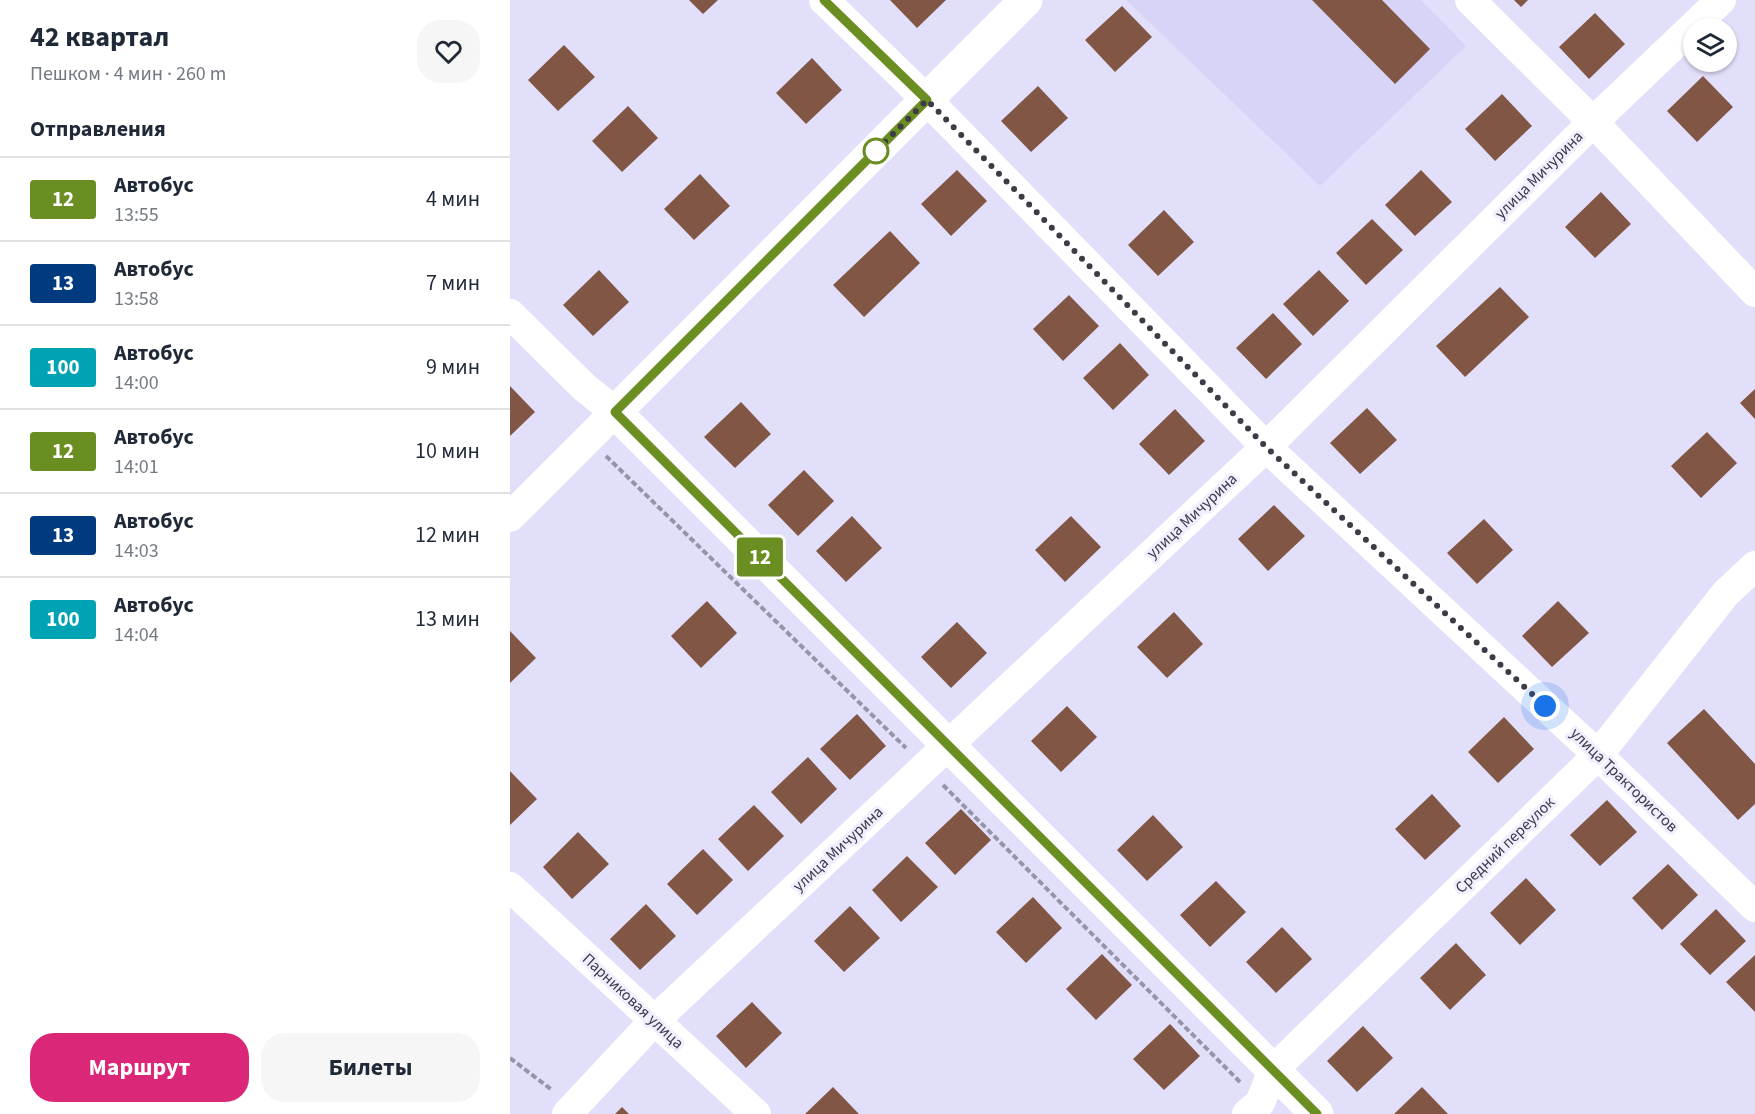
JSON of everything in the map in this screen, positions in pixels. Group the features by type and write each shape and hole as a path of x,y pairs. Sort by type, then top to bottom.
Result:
{"main road":[{"path":"1026,0 615,412 1317,1114"}],"street":[{"name":"улица Трактористов","path":"824,0 927,100 1266,447 1598,755 1755,907"},
{"path":"1470,0 1593,122 1755,292"},
{"name":"улица Мичурина","path":"571,1111 654,1021 1266,447 1593,122 1721,0"},
{"path":"510,314 584,387 615,412 510,518"},
{"name":"Средний переулок","path":"1247,1114 1260,1103 1273,1070 1598,755 1726,593 1755,566"},
{"name":"Парниковая улица","path":"510,887 756,1114"}],"path":[{"path":"510,1058 571,1111"}],"shaded area":[{"path":"1126,0 1421,0 1466,46 1320,186"}],"building":[{"path":"689,0 718,0 703,14"},
{"path":"890,0 946,0 917,28"},
{"path":"1312,0 1382,0 1430,49 1395,84"},
{"path":"1514,0 1528,0 1521,7"},
{"path":"1122,6 1152,37 1115,72 1085,40"},
{"path":"1595,13 1625,44 1589,79 1559,47"},
{"path":"564,45 595,77 558,111 528,80"},
{"path":"812,58 842,90 806,124 776,93"},
{"path":"1703,76 1733,107 1697,142 1667,111"},
{"path":"1038,86 1068,118 1031,152 1001,121"},
{"path":"1502,94 1532,126 1495,161 1465,129"},
{"path":"628,106 658,138 622,172 592,141"},
{"path":"957,170 987,201 951,236 921,204"},
{"path":"1421,170 1452,202 1415,236 1385,205"},
{"path":"700,174 730,206 694,240 664,209"},
{"path":"1601,192 1631,224 1595,258 1565,227"},
{"path":"1164,210 1194,242 1158,276 1128,245"},
{"path":"1372,219 1403,250 1366,285 1336,253"},
{"path":"890,231 920,263 864,317 833,285"},
{"path":"599,270 629,302 593,336 563,305"},
{"path":"1319,270 1349,301 1313,336 1283,304"},
{"path":"1500,287 1529,317 1465,377 1436,346"},
{"path":"1069,295 1099,326 1063,361 1033,329"},
{"path":"1273,313 1302,344 1266,379 1236,348"},
{"path":"1120,343 1149,375 1113,410 1083,378"},
{"path":"510,386 535,412 510,436"},
{"path":"1755,389 1755,419 1740,403"},
{"path":"741,402 771,434 735,468 704,437"},
{"path":"1367,408 1397,440 1360,474 1330,443"},
{"path":"1175,409 1205,441 1169,475 1139,444"},
{"path":"1707,432 1737,463 1701,498 1671,466"},
{"path":"804,470 834,501 798,536 768,505"},
{"path":"1274,505 1305,536 1268,571 1238,539"},
{"path":"852,516 882,548 846,582 816,551"},
{"path":"1071,516 1101,547 1065,582 1035,550"},
{"path":"1484,519 1513,550 1477,584 1447,553"},
{"path":"707,601 737,633 701,668 671,636"},
{"path":"1558,601 1589,633 1552,667 1522,636"},
{"path":"1174,612 1203,644 1167,678 1137,647"},
{"path":"957,622 987,653 951,688 921,657"},
{"path":"510,631 536,658 510,683"},
{"path":"1067,706 1097,737 1061,772 1031,741"},
{"path":"1704,709 1755,764 1755,804 1738,820 1667,743"},
{"path":"857,714 886,746 850,780 820,749"},
{"path":"1504,717 1534,749 1498,783 1468,752"},
{"path":"808,757 837,789 801,824 771,792"},
{"path":"510,771 537,799 510,825"},
{"path":"1432,794 1461,826 1425,860 1395,829"},
{"path":"1607,800 1637,832 1600,866 1570,835"},
{"path":"754,805 784,836 748,871 718,839"},
{"path":"961,809 991,840 955,875 925,843"},
{"path":"1153,815 1183,847 1147,881 1117,850"},
{"path":"578,832 609,864 572,899 543,867"},
{"path":"703,849 733,880 697,915 667,884"},
{"path":"907,856 938,887 901,922 872,890"},
{"path":"1668,864 1698,895 1662,930 1632,898"},
{"path":"1526,878 1556,910 1520,945 1490,913"},
{"path":"1216,881 1246,912 1210,947 1180,915"},
{"path":"1033,897 1062,928 1026,963 996,932"},
{"path":"646,904 676,936 640,970 610,939"},
{"path":"850,906 880,938 844,972 814,941"},
{"path":"1716,909 1746,941 1710,975 1680,944"},
{"path":"1282,927 1312,959 1276,993 1246,962"},
{"path":"1456,943 1486,975 1450,1010 1420,978"},
{"path":"1102,954 1132,985 1096,1020 1066,989"},
{"path":"1755,955 1755,1012 1726,982"},
{"path":"752,1002 782,1033 746,1068 716,1036"},
{"path":"1170,1024 1200,1056 1164,1090 1133,1059"},
{"path":"1363,1026 1393,1058 1357,1092 1327,1061"},
{"path":"833,1087 859,1114 805,1114"},
{"path":"1422,1087 1448,1114 1394,1114"},
{"path":"622,1107 629,1114 615,1114"}],"bus line":[{"name":"12","path":"824,0 927,100 615,412 1317,1114"}],"route":[{"path":"876,151 873,154 927,100 1266,447 1545,706"}]}
